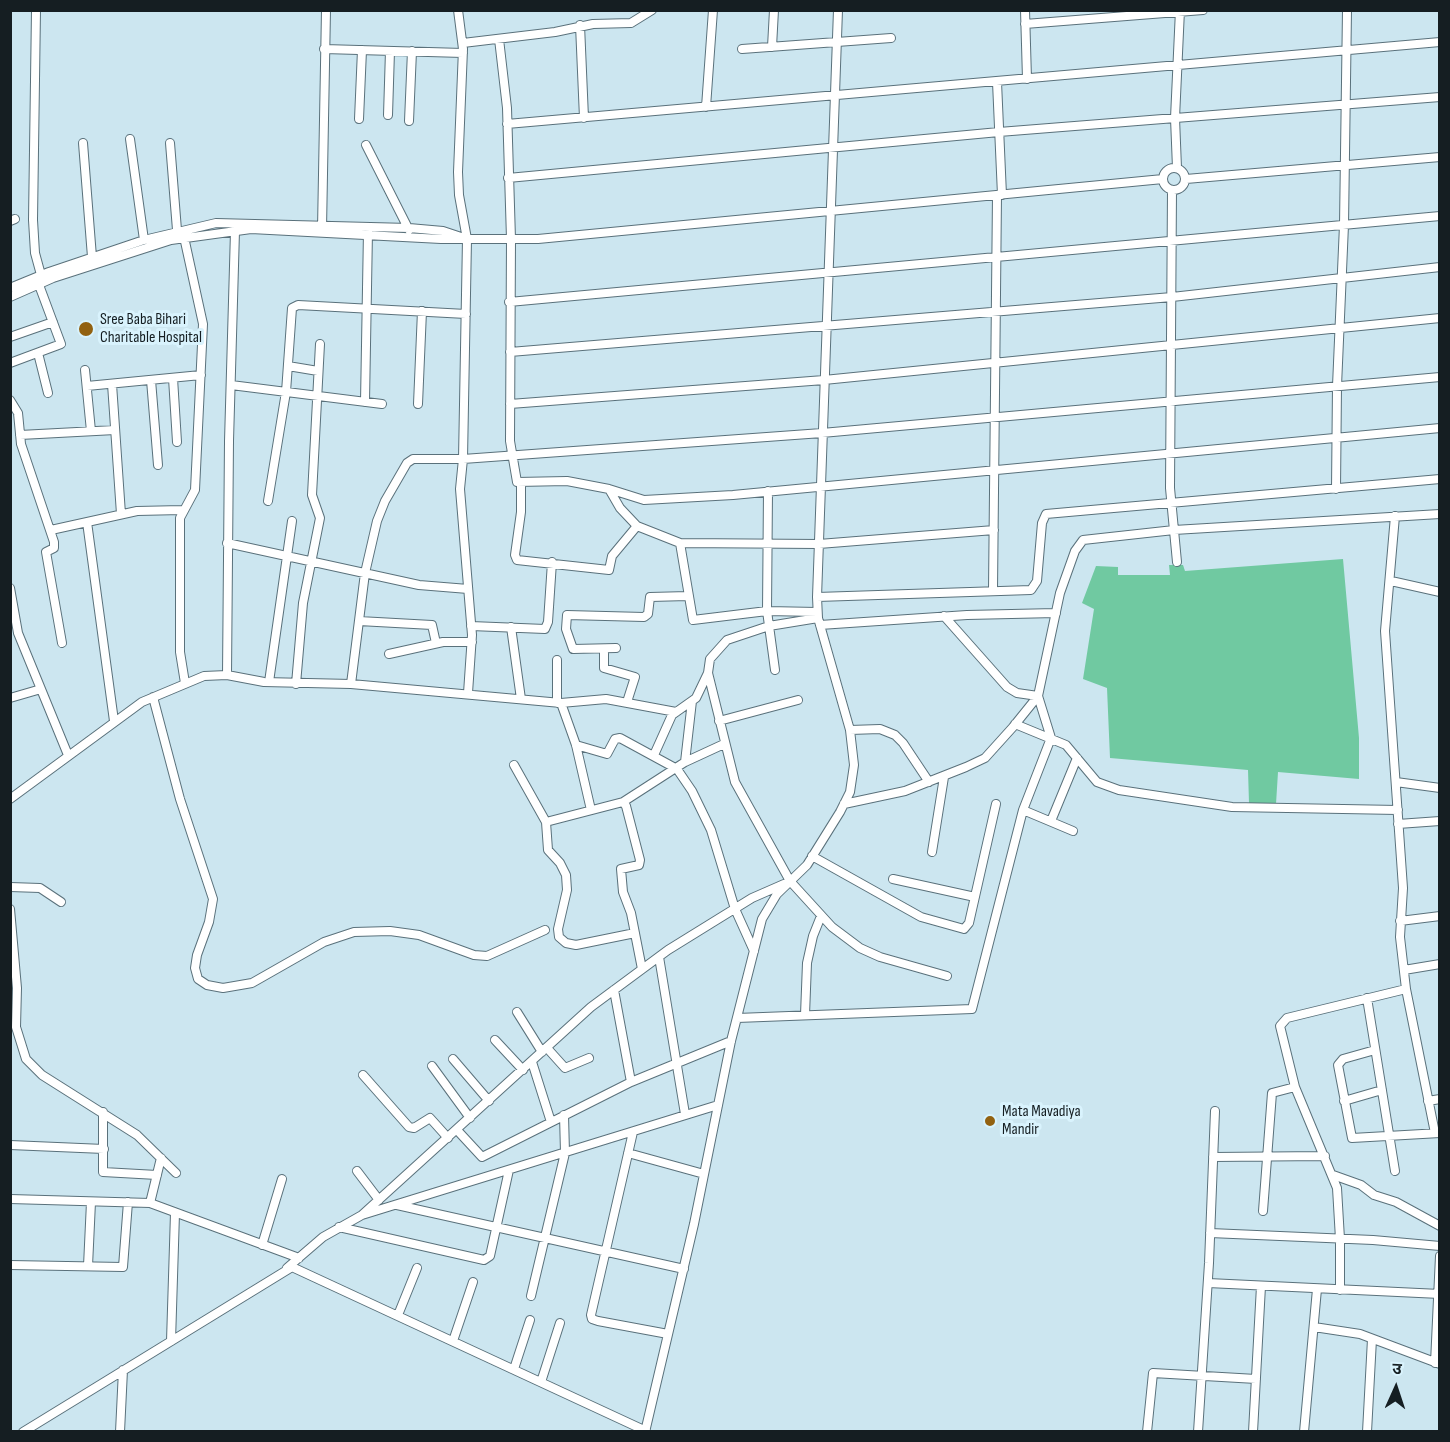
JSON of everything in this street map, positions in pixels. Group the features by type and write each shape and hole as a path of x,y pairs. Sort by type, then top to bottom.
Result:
{"street":[{"path":"36,10 33,220 35,253 41,275"},
{"path":"322,229 326,10"},
{"path":"458,10 463,53 458,172 459,195 467,239 464,459 460,499 472,642 468,693"},
{"path":"462,43 580,25 631,23 652,10"},
{"path":"706,107 713,10"},
{"path":"772,46 774,10"},
{"path":"287,1268 299,1268 646,1431 684,1269 731,1041 762,919 777,894 812,856 844,804 849,792 854,765 850,730 818,618 817,597 838,10"},
{"path":"1025,10 1027,79"},
{"path":"1025,24 1203,10"},
{"path":"1336,489 1337,386 1344,225 1347,10"},
{"path":"1177,168 1175,118 1180,12"},
{"path":"580,25 584,118"},
{"path":"742,49 891,38"},
{"path":"499,39 507,124 511,239 509,302 512,456 515,479 521,483 567,482 609,489 644,500 768,491 1440,428"},
{"path":"507,124 835,97 1440,42"},
{"path":"324,49 463,53"},
{"path":"359,120 362,50"},
{"path":"388,115 390,51"},
{"path":"409,121 412,51"},
{"path":"993,590 997,363 995,258 1000,195 997,82"},
{"path":"508,178 999,132 1440,97"},
{"path":"130,140 144,240"},
{"path":"83,143 92,257"},
{"path":"170,143 181,234 202,316 195,490 182,510 180,632 181,662 185,683"},
{"path":"366,145 410,228 409,238"},
{"path":"1186,179 1440,157"},
{"path":"1163,179 1167,170 1177,168 1181,170 1186,179"},
{"path":"368,231 409,238 538,239 1163,179"},
{"path":"1163,179 1168,188 1172,190 1182,188 1186,179"},
{"path":"1172,190 1171,504 1177,562"},
{"path":"509,302 1440,216"},
{"path":"10,297 216,223 368,231 410,228 443,231 467,239"},
{"path":"10,288 144,240 181,234 322,229"},
{"path":"227,675 227,543 235,231"},
{"path":"365,402 368,231"},
{"path":"510,352 1172,297 1440,267"},
{"path":"10,363 61,344 39,285"},
{"path":"268,501 286,392 291,312 294,306 466,314"},
{"path":"418,404 422,312"},
{"path":"510,404 824,380 1440,318"},
{"path":"10,337 53,322"},
{"path":"296,684 303,603 320,518 312,495 320,344"},
{"path":"39,353 48,393"},
{"path":"288,366 318,370"},
{"path":"85,370 91,431"},
{"path":"87,386 201,375"},
{"path":"351,684 365,573 380,512 407,463 413,459 464,459 822,434 1440,377"},
{"path":"173,378 177,442"},
{"path":"151,380 158,465"},
{"path":"112,384 121,514"},
{"path":"231,385 382,404"},
{"path":"10,400 18,413 20,435 55,546 46,552 62,644"},
{"path":"20,435 115,430"},
{"path":"817,597 993,590 1025,591 1035,587 1042,523 1046,514 1440,479"},
{"path":"521,483 515,558 520,561 552,562 609,570 612,556 637,526"},
{"path":"609,489 626,515 637,526 680,543 819,544 994,530"},
{"path":"768,491 767,610 776,670"},
{"path":"51,530 121,514 152,510 182,510"},
{"path":"844,804 906,791 985,758 1038,696 1056,613 1075,551 1083,540 1174,530 1440,514"},
{"path":"1375,1050 1339,1061 1344,1101 1353,1140 1437,1133 1428,1101 1404,970 1401,921 1403,888 1385,631 1395,516"},
{"path":"269,682 292,521"},
{"path":"87,522 114,721"},
{"path":"227,543 419,585 468,589"},
{"path":"680,543 692,618 697,622 767,610 818,618"},
{"path":"471,626 541,630 547,626 552,562"},
{"path":"1391,581 1440,592"},
{"path":"10,588 21,639 68,755"},
{"path":"616,648 573,649 566,628 567,615 646,617 650,597 688,596"},
{"path":"654,755 672,715 693,701 700,693 708,673 710,659 727,640 769,626 818,618 1056,613"},
{"path":"944,616 1007,687 1017,693 1038,696"},
{"path":"358,621 432,625 436,644"},
{"path":"511,627 521,699"},
{"path":"10,641 21,639"},
{"path":"389,654 436,644 472,642"},
{"path":"604,649 604,668 635,677 627,702"},
{"path":"556,660 559,703 576,745 591,810"},
{"path":"708,673 724,744 742,797 790,881 821,916 860,948 880,957 947,976"},
{"path":"10,799 114,721 153,697 204,676 227,675 296,684 351,684 559,703 599,699 676,712"},
{"path":"10,699 41,689"},
{"path":"737,1018 972,1009 1023,810 1051,738 1038,696"},
{"path":"153,697 178,793 213,899 210,922 197,955 195,968 198,979 207,985 222,988 252,983 324,942 354,932 390,931 418,935 474,955 487,956 545,930"},
{"path":"719,721 798,700"},
{"path":"685,762 693,701"},
{"path":"1015,724 1066,745 1092,777 1104,785 1196,803 1240,808 1398,810"},
{"path":"850,730 880,729 895,735 903,743 929,783"},
{"path":"576,745 607,754 615,739 620,738 677,769 693,791 711,830 735,909 754,951"},
{"path":"546,822 623,802 685,762 724,744"},
{"path":"1051,821 1077,758"},
{"path":"514,765 546,822 548,850 560,863 567,882 558,928 559,937 566,943 576,945 635,933"},
{"path":"933,852 944,777"},
{"path":"1396,782 1440,788"},
{"path":"623,802 640,860 639,865 623,867 621,872 623,892 631,913 642,969"},
{"path":"812,856 910,911 960,929 967,928 996,804"},
{"path":"1023,810 1073,831"},
{"path":"1398,824 1440,821"},
{"path":"893,879 975,897"},
{"path":"362,1215 591,1007 659,957 735,909 790,881"},
{"path":"10,887 40,888 61,902"},
{"path":"10,909 13,1002 18,1039 26,1059 42,1075 137,1135 176,1173"},
{"path":"805,1016 807,963 813,936 821,916"},
{"path":"1401,921 1440,916"},
{"path":"659,957 685,1114"},
{"path":"1404,970 1440,964"},
{"path":"1340,1290 1338,1197 1333,1175 1295,1087 1281,1022 1406,988"},
{"path":"614,990 631,1082"},
{"path":"1367,998 1395,1171"},
{"path":"517,1012 544,1050 565,1068 589,1058"},
{"path":"495,1040 524,1070"},
{"path":"457,1130 482,1157 631,1082 731,1041"},
{"path":"453,1059 489,1101"},
{"path":"532,1062 550,1122"},
{"path":"432,1066 470,1118"},
{"path":"363,1075 409,1127 414,1128 430,1118 448,1138"},
{"path":"1263,1211 1272,1093 1295,1087"},
{"path":"1344,1101 1382,1090"},
{"path":"1428,1101 1440,1100"},
{"path":"22,1431 287,1268 339,1227 362,1215 718,1105"},
{"path":"103,1112 103,1172 157,1176"},
{"path":"1198,1431 1208,1283 1215,1112"},
{"path":"531,1296 565,1153 564,1115"},
{"path":"633,1132 590,1311 592,1319 668,1334"},
{"path":"10,1145 104,1149"},
{"path":"628,1153 704,1174"},
{"path":"1213,1157 1325,1156"},
{"path":"150,1203 161,1158"},
{"path":"339,1227 480,1261 490,1256 508,1170"},
{"path":"357,1171 380,1200"},
{"path":"1333,1175 1361,1185 1374,1195 1396,1202 1440,1226"},
{"path":"262,1245 282,1179"},
{"path":"10,1199 150,1203 299,1257"},
{"path":"88,1266 91,1202"},
{"path":"10,1265 123,1267 128,1202"},
{"path":"397,1205 684,1269"},
{"path":"171,1341 175,1213"},
{"path":"1210,1233 1440,1246"},
{"path":"1314,1327 1360,1334 1437,1363 1440,1256"},
{"path":"398,1315 417,1268"},
{"path":"453,1341 473,1282"},
{"path":"1208,1283 1438,1294"},
{"path":"1253,1431 1261,1286"},
{"path":"1304,1431 1317,1289"},
{"path":"514,1370 530,1320"},
{"path":"542,1382 560,1323"},
{"path":"1366,1431 1372,1339"},
{"path":"120,1431 123,1370"},
{"path":"1147,1431 1152,1374 1256,1379"}],"green space":[{"path":"1343,559 1359,738 1359,779 1278,772 1276,804 1249,803 1248,770 1110,758 1107,688 1083,679 1094,609 1082,603 1096,566 1118,567 1118,575 1170,575 1169,565 1183,565 1185,571"}],"place":[{"name":"Sree Baba Bihari Charitable Hospital","path":"86,329"},
{"name":"Mata Mavadiya Mandir","path":"990,1121"}]}
